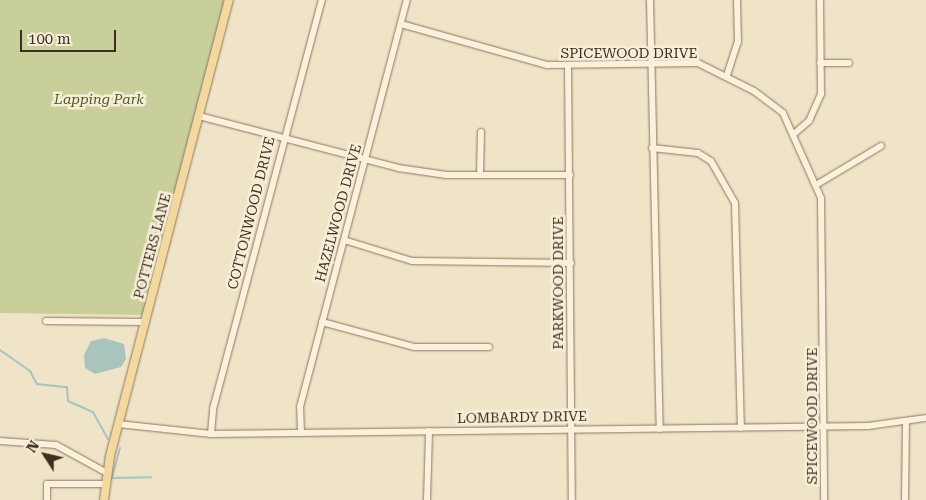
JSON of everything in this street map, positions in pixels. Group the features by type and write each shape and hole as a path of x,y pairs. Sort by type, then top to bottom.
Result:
{"main road":[{"name":"POTTERS LANE","path":"104,500 107,473 118,424 229,0"}],"street":[{"name":"COTTONWOOD DRIVE","path":"211,434 213,409 283,138 322,0"},
{"name":"HAZELWOOD DRIVE","path":"301,433 300,407 407,0"},
{"path":"650,0 660,429"},
{"path":"727,75 738,42 737,0"},
{"path":"795,133 809,121 816,106 820,63 820,0"},
{"name":"SPICEWOOD DRIVE","path":"401,24 538,63 568,65 698,63 727,75 783,113 795,133 821,198 824,500"},
{"path":"820,63 849,63"},
{"name":"PARKWOOD DRIVE","path":"568,65 572,500"},
{"path":"199,116 407,170 480,175 570,176"},
{"path":"480,175 481,132"},
{"path":"816,185 881,146"},
{"path":"652,148 698,153 711,161 735,203 741,428"},
{"path":"344,240 412,261 570,263"},
{"path":"46,321 144,322"},
{"path":"322,322 414,347 490,347"},
{"name":"LOMBARDY DRIVE","path":"118,424 211,434 571,428 824,427 906,423 926,418"},
{"path":"905,500 906,423"},
{"path":"427,500 429,431"},
{"path":"0,441 56,444 107,473"},
{"path":"47,500 47,484 105,484"}],"green space":[{"name":"Lapping Park","path":"0,0 226,0 146,315 0,313"}],"water":[{"path":"104,338 124,344 126,359 121,367 95,374 85,368 84,355 91,341"}],"waterway":[{"path":"0,350 30,371 37,384 67,387 68,401 93,412 108,439"},
{"path":"120,448 112,478 151,477"}]}
